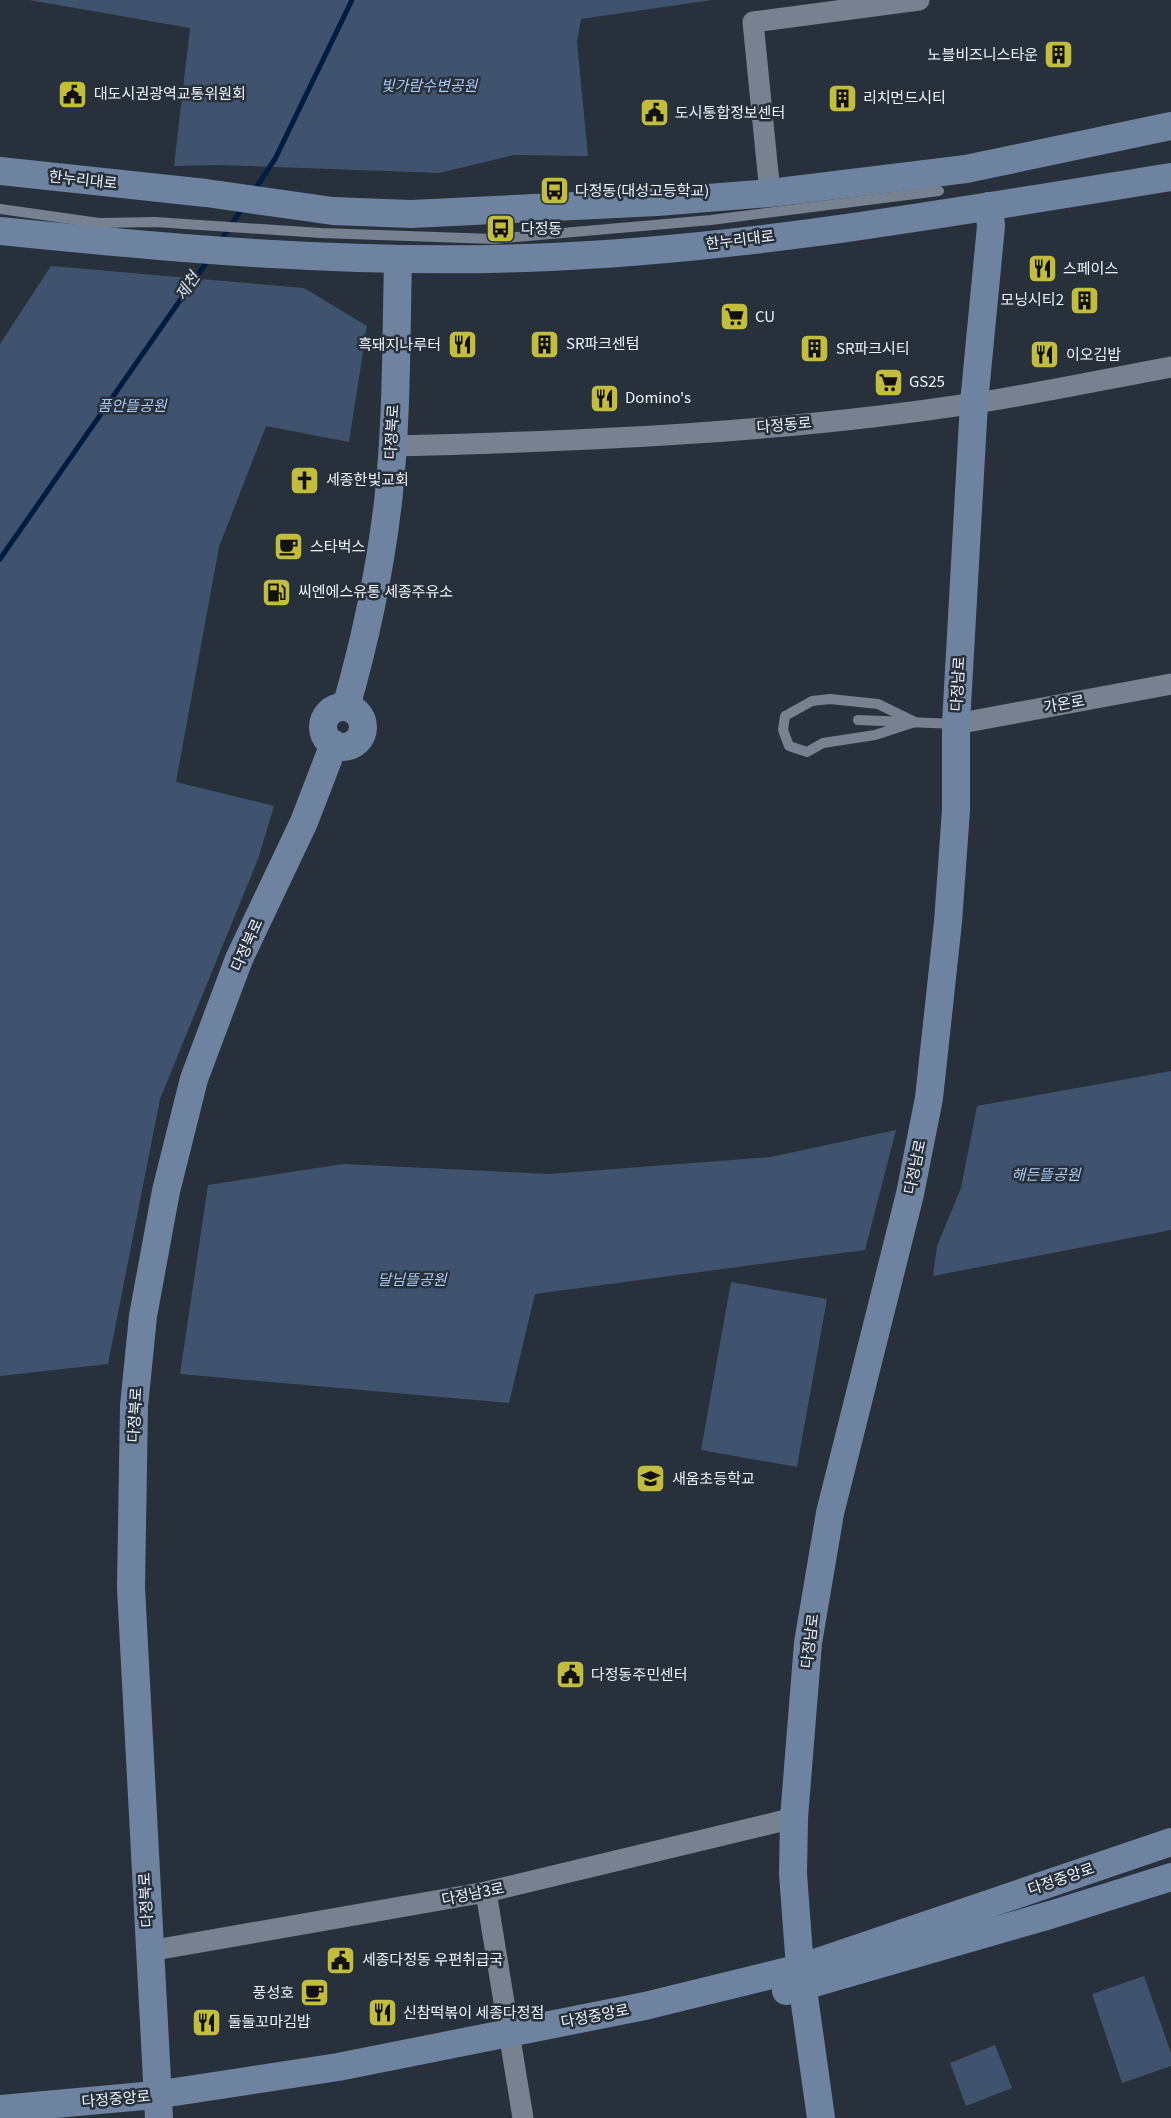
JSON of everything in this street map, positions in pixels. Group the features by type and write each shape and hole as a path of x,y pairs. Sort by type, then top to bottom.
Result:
{"street":[{"path":"770,193 753,22 919,0"},
{"path":"327,222 770,193 966,169 1171,126"},
{"name":"한누리대로","path":"0,171 166,190 327,222"},
{"name":"한누리대로","path":"148,234 304,256 398,260 527,258 657,250 818,231 1171,177"},
{"name":"다정남로","path":"821,2118 801,1977 793,1874 794,1818 808,1643 830,1513 910,1194 929,1098 948,922 956,810 956,724 974,403 991,226 989,206"},
{"path":"0,231 148,234"},
{"name":"다정북로","path":"157,2108 131,1588 135,1406 143,1316 166,1191 194,1079 239,959 304,822 334,744 325,736 323,724 334,709 346,707 360,659 382,536 392,446 398,260"},
{"name":"다정동로","path":"392,446 591,441 799,424 974,403 1171,367"},
{"name":"가온로","path":"956,724 1171,684"},
{"name":"다정남3로","path":"148,1951 486,1892 794,1818"},
{"name":"다정중앙로","path":"801,1977 1171,1842"},
{"name":"다정중앙로","path":"76,2118 340,2084 801,1977 1171,1877"},
{"path":"486,1892 523,2118"},
{"name":"다정중앙로","path":"0,2109 157,2108"}],"lane":[{"path":"0,209 148,234 327,222 494,239 527,238 722,219 939,191"},
{"path":"830,699 878,704 915,722 875,735 823,742 807,752 789,746 783,730 785,716 799,706 812,701 830,699"},
{"path":"858,720 956,724"}],"green space":[{"name":"빛가람수변공원","path":"29,0 712,0 581,19 577,42 588,156 514,155 439,173 220,165 174,166 190,28"},
{"name":"품안뜰공원","path":"51,266 304,288 367,326 349,442 266,426 219,547 176,782 274,806 258,859 160,1099 108,1364 0,1376 0,344"},
{"name":"해든뜰공원","path":"1171,1071 1171,1230 933,1276 937,1246 961,1188 977,1106"},
{"name":"달님뜰공원","path":"896,1130 865,1250 535,1294 509,1403 180,1374 208,1185 343,1164 549,1174 771,1157"},
{"path":"731,1282 827,1299 797,1467 701,1450"},
{"path":"1144,1976 1171,2053 1171,2066 1122,2083 1092,1994"},
{"path":"995,2045 1012,2088 966,2106 950,2063"}],"waterway":[{"name":"제천","path":"253,192 275,159 352,0"},
{"name":"제천","path":"220,242 243,207"},
{"name":"제천","path":"0,559 208,260"}],"place":[{"name":"노블비즈니스타운","path":"1059,55"},
{"name":"대도시권광역교통위원회","path":"73,94"},
{"name":"리치먼드시티","path":"842,98"},
{"name":"도시통합정보센터","path":"654,113"},
{"name":"다정동(대성고등학교)","path":"554,191"},
{"name":"다정동","path":"500,229"},
{"name":"스페이스","path":"1042,269"},
{"name":"모닝시티2","path":"1085,300"},
{"name":"CU","path":"734,317"},
{"name":"SR파크센텀","path":"545,344"},
{"name":"흑돼지나루터","path":"462,345"},
{"name":"SR파크시티","path":"815,349"},
{"name":"이오김밥","path":"1045,355"},
{"name":"GS25","path":"888,382"},
{"name":"Domino's","path":"604,398"},
{"name":"세종한빛교회","path":"305,480"},
{"name":"스타벅스","path":"289,547"},
{"name":"씨엔에스유통 세종주유소","path":"277,592"},
{"name":"새움초등학교","path":"651,1479"},
{"name":"다정동주민센터","path":"570,1675"},
{"name":"세종다정동 우편취급국","path":"341,1960"},
{"name":"풍성호","path":"315,1993"},
{"name":"신참떡볶이 세종다정점","path":"382,2013"},
{"name":"둘둘꼬마김밥","path":"207,2022"}]}
